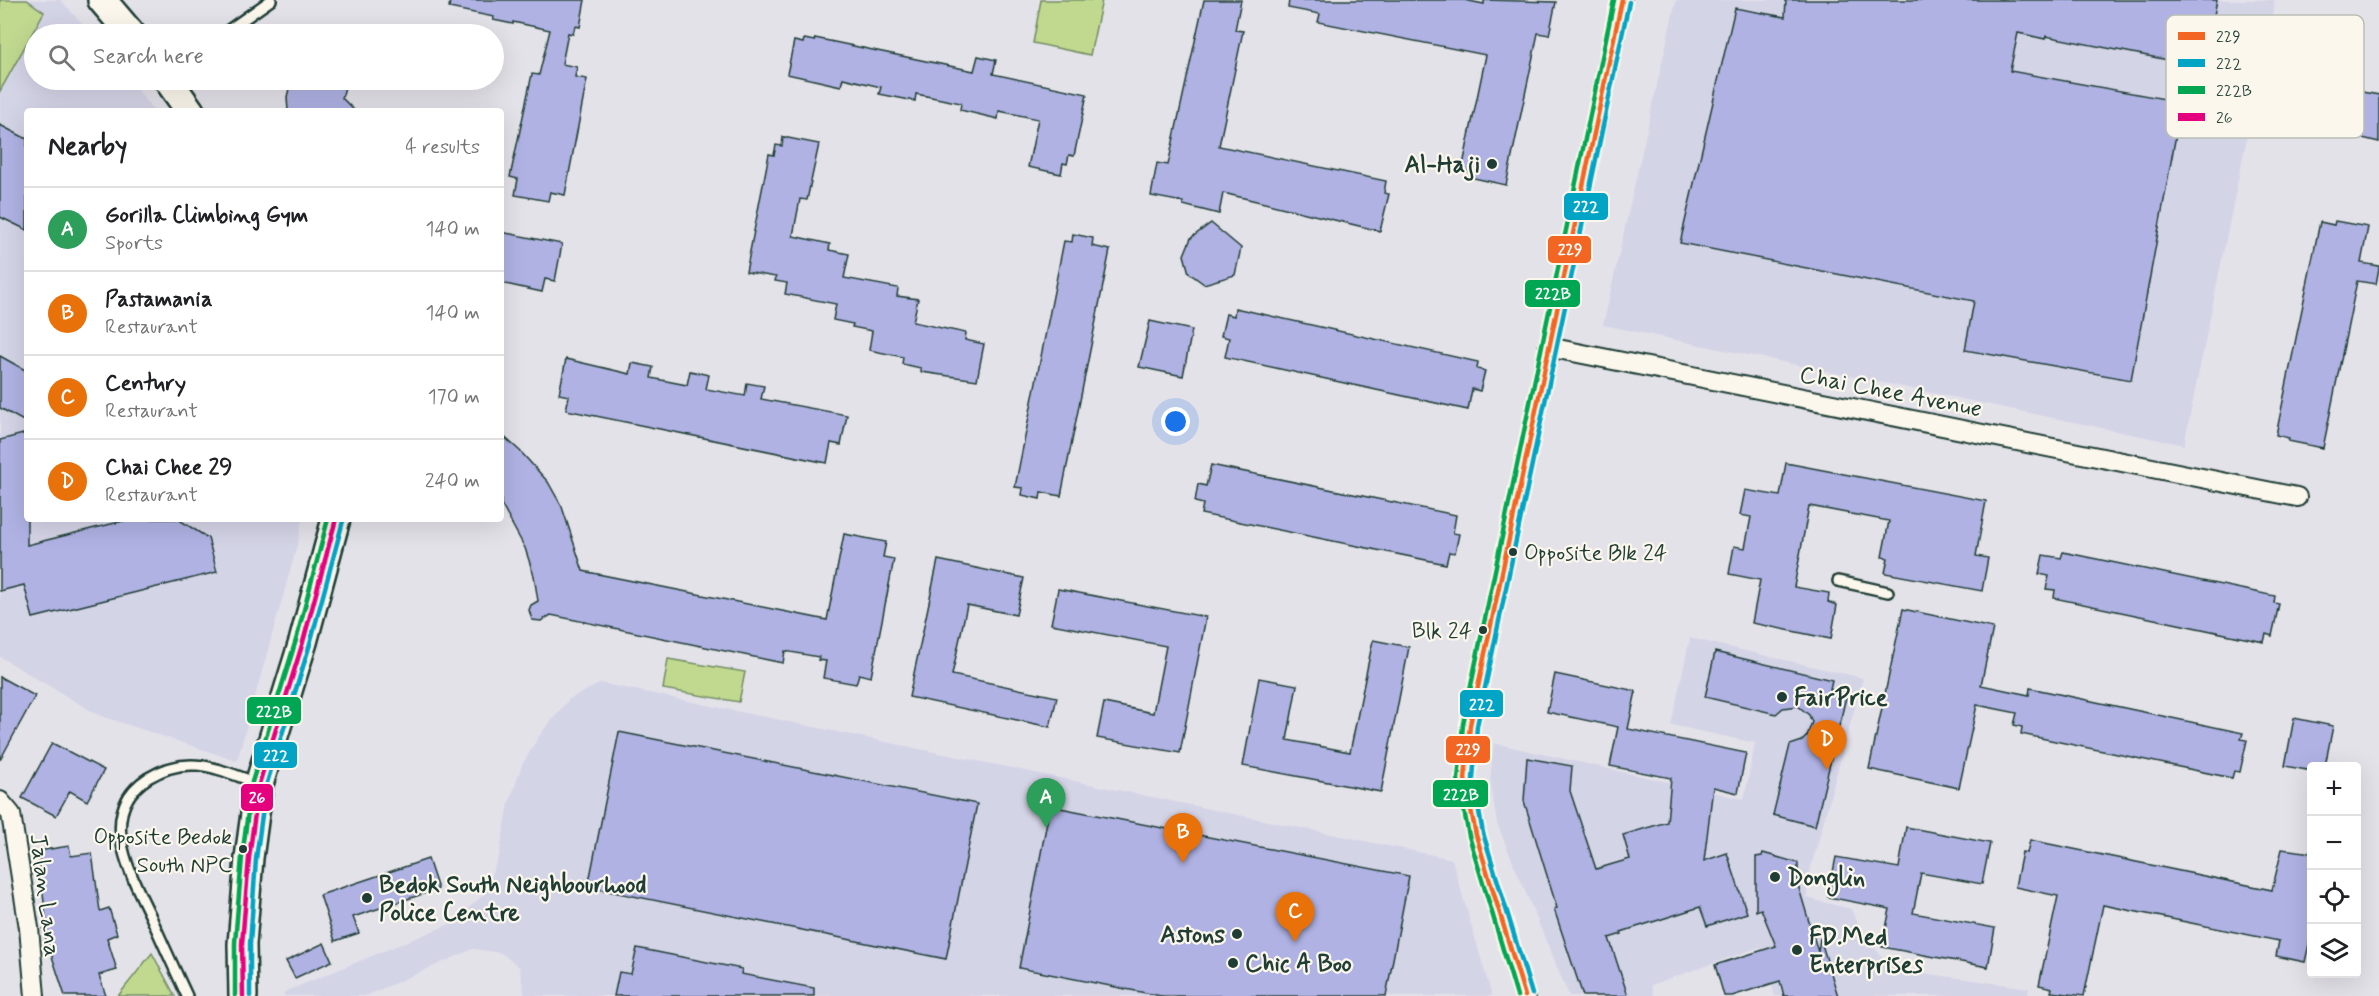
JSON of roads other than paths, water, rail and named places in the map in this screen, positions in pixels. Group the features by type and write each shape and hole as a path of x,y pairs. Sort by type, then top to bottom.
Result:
{"street":[{"path":"102,0 122,24"},
{"path":"1536,996 1487,832 1476,778 1488,688 1535,475 1553,348 1622,0"},
{"path":"1525,996 1476,835 1466,779 1470,725 1524,473 1633,0"},
{"path":"175,90 188,108"},
{"name":"Chai Chee Avenue","path":"1553,348 2297,498"},
{"path":"243,996 242,944 247,879 259,784 303,642 335,522"},
{"name":"Jalan Lana","path":"2,802 11,814 29,928 35,996"}],"lane":[{"path":"237,24 271,0"},
{"path":"1838,581 1888,592"},
{"path":"188,996 126,863 121,832 124,806 133,790 146,780 162,772 183,766 215,767 259,784"}],"place":[{"name":"Al-Haji","path":"1492,164"},
{"name":"Opposite Blk 24","path":"1513,552"},
{"name":"Blk 24","path":"1483,630"},
{"name":"FairPrice","path":"1782,697"},
{"name":"Chai Chee 29","path":"1827,770"},
{"name":"Gorilla Climbing Gym","path":"1046,828"},
{"name":"Opposite Bedok South NPC","path":"243,849"},
{"name":"Pastamania","path":"1183,863"},
{"name":"Donglin","path":"1775,877"},
{"name":"Bedok South Neighbourhood Police Centre","path":"367,898"},
{"name":"Astons","path":"1237,934"},
{"name":"Century","path":"1295,942"},
{"name":"FD.Med Enterprises","path":"1797,950"},
{"name":"Chic A Boo","path":"1233,963"}]}
